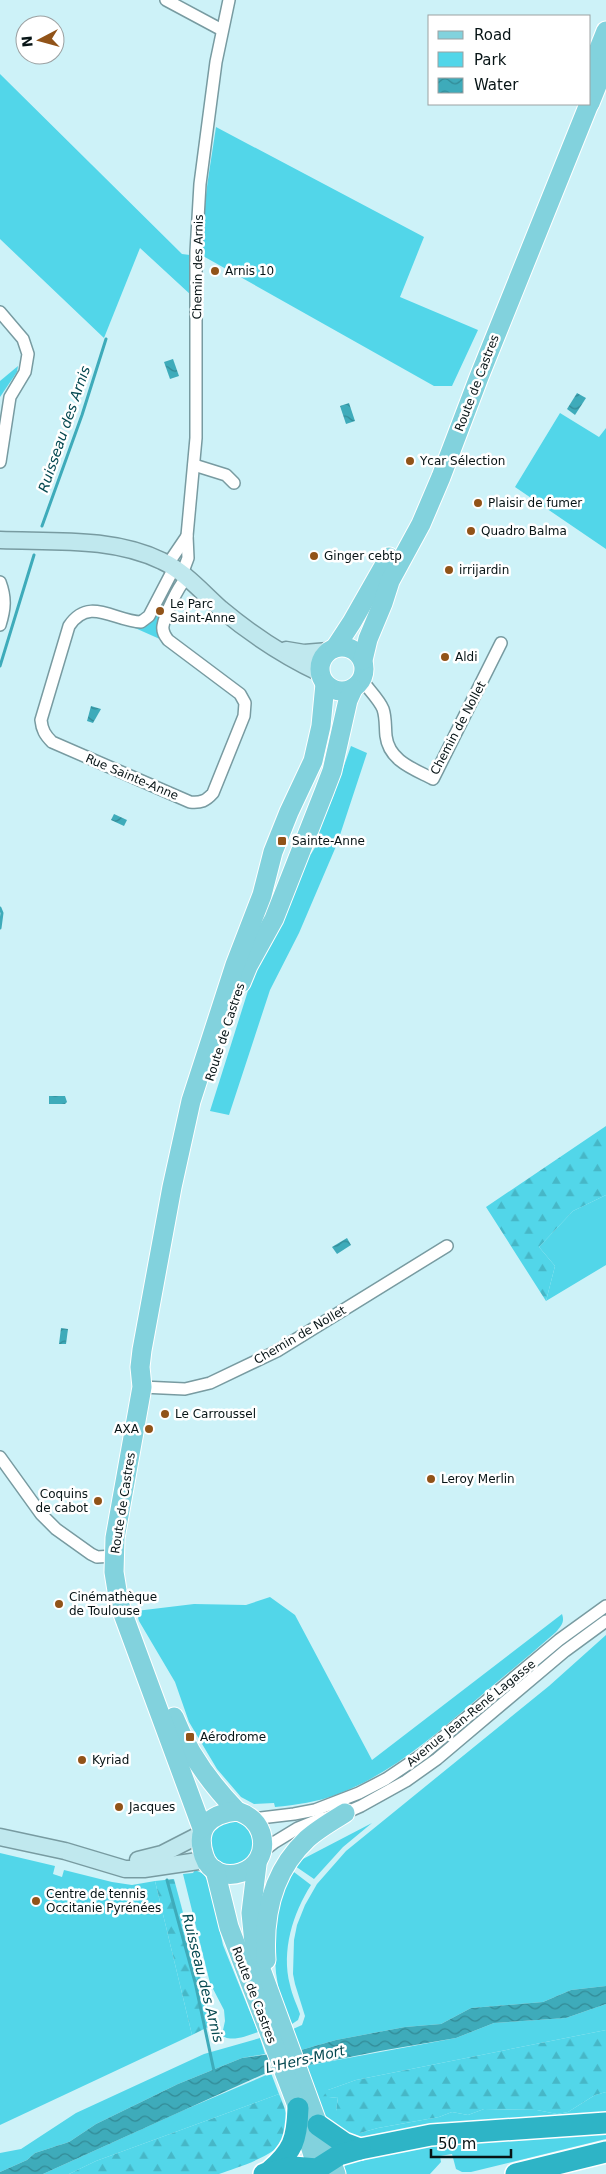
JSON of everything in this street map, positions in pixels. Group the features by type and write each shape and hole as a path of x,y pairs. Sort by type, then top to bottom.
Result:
{"highway":[{"path":"266,2173 284,2158 293,2144 304,2106"},
{"path":"266,2173 293,2167 325,2170 360,2149 431,2135 606,2122"},
{"path":"318,2125 338,2140 360,2149"},
{"path":"516,2174 606,2152"}],"main road":[{"path":"591,68 606,31"},
{"name":"Route de Castres","path":"591,100 606,63"},
{"name":"Route de Castres","path":"332,650 358,612 412,516 577,105"},
{"name":"Route de Castres","path":"363,660 368,639 390,581 421,524 438,485 479,377 589,105"},
{"path":"351,649 363,660 364,670 358,684 345,692 336,691 323,679 321,663 332,650 351,649"},
{"name":"Route de Castres","path":"202,1831 124,1619 116,1589 115,1538 142,1387 140,1367 142,1350 172,1187 191,1101 235,965 262,895 273,852 313,761 321,726 323,679"},
{"name":"Route de Castres","path":"142,1387 151,1371 161,1306 186,1174 204,1095 244,976 274,919 327,785 348,700 358,684"},
{"name":"Route de Castres","path":"124,1619 154,1666 180,1733 192,1754 222,1795 253,1815"},
{"path":"267,1988 266,1926 268,1911 277,1881 284,1867 306,1840 345,1813"},
{"path":"221,1814 253,1815 263,1840 259,1858 242,1873 228,1874 210,1865 202,1850 202,1831 208,1821 221,1814"},
{"name":"Route de Castres","path":"259,1858 251,1913 252,1939 267,1988 272,2020"},
{"name":"Route de Castres","path":"210,1865 229,1927 272,2020 304,2106 325,2170"},
{"name":"Route de Castres","path":"304,2106 318,2125 325,2170"}],"street":[{"path":"166,0 222,30"},
{"name":"Chemin des Arnis","path":"177,571 188,558 187,536 194,465 197,410 197,227 210,103 229,0"},
{"path":"0,462 10,397 14,388 22,380 28,354 23,339 1,316"},
{"path":"194,465 226,475 234,483"},
{"name":"Chemin des Arnis","path":"177,571 187,536"},
{"path":"0,540 75,542 110,546 145,554 177,571 249,632 283,655 301,662 323,679"},
{"name":"Rue Sainte-Anne","path":"177,571 180,587 163,625 163,633 168,640 240,694 245,703 244,716 213,793 207,800 200,803 190,802 52,742 44,734 41,720 69,626 74,620 80,614 95,610 132,622 141,622 149,616 177,571"},
{"path":"0,582 5,599 0,625"},
{"name":"Chemin de Nollet","path":"358,684 382,707 386,722 386,738 390,749 396,757 402,764 433,779 501,643"},
{"path":"272,647 304,653 332,650"},
{"name":"Chemin de Nollet","path":"142,1387 185,1389 210,1383 277,1351 447,1246"},
{"path":"1,1459 41,1514 56,1528 90,1554 98,1557 114,1556"},
{"name":"Avenue Jean-René Lagasse","path":"253,1815 294,1814 333,1804 372,1787 406,1766 559,1640 604,1610"},
{"name":"Avenue Jean-René Lagasse","path":"259,1858 275,1842 298,1828 320,1819 345,1813 389,1792 429,1765 565,1651 606,1620"},
{"path":"0,1837 69,1852 130,1861 162,1854 202,1831"},
{"path":"69,1852 110,1865 135,1869 210,1865"}],"green space":[{"path":"0,74 182,254 190,255 191,295 140,248 104,338 0,239"},
{"path":"216,127 424,237 400,297 478,330 452,386 434,386 203,256 205,207"},
{"path":"18,366 17,372 0,397 0,381"},
{"path":"560,413 599,437 606,428 606,549 515,487"},
{"path":"172,583 175,586 162,640 135,628 141,627"},
{"path":"351,746 367,753 337,844 299,933 270,990 229,1115 210,1111 253,975 309,853 311,854 316,846 313,844 333,797"},
{"path":"606,1126 606,1195 573,1211 539,1247 555,1266 546,1301 486,1207"},
{"path":"606,1195 606,1265 546,1301 555,1266 539,1247 573,1211"},
{"path":"270,1597 295,1615 372,1760 562,1614 563,1622 556,1632 445,1726 394,1765 357,1786 330,1797 307,1803 275,1807 274,1803 254,1804 241,1797 217,1769 189,1722 175,1682 139,1621 136,1611 194,1604 246,1605"},
{"path":"606,1635 606,1986 571,1990 543,2002 471,2008 441,2024 405,2027 336,2040 301,2050 293,2029 302,2025 305,2016 293,1974 294,1940 297,1925 305,1905 317,1884 346,1851 549,1686"},
{"path":"239,1821 251,1828 256,1850 244,1863 227,1866 216,1859 211,1839 214,1830 224,1823"},
{"path":"372,1823 343,1847 314,1879 295,1866 299,1861"},
{"path":"0,1853 55,1866 53,1874 62,1877 64,1870 132,1885 155,1881 192,2035 0,2125"},
{"path":"290,1869 311,1885 294,1920 288,1946 288,1972 292,1992 300,2014 298,2020 292,2024 280,1998 276,1973 272,1915"},
{"path":"195,1870 204,1874 209,1884 223,1945 258,2032 232,2039 219,2033 223,2030 225,2021 224,2010 210,1983 183,1874 193,1873"},
{"path":"174,1879 211,2017 210,2026 192,2035 155,1881"},
{"path":"606,2004 606,2030 356,2080 328,2090 329,2098 338,2097 336,2111 360,2133 439,2117 452,2112 468,2115 484,2109 537,2110 557,2114 568,2112 595,2095 606,2092 606,2115 349,2140 324,2118 305,2066 456,2038 494,2023 566,2018"},
{"path":"606,2030 606,2092 595,2095 568,2112 557,2114 537,2110 484,2109 468,2115 452,2112 439,2117 360,2133 341,2128 331,2118 336,2111 338,2097 329,2098 328,2104 324,2106 318,2103 328,2090 356,2080"},
{"path":"260,2038 265,2054 242,2058 178,2084 96,2124 69,2142 35,2153 27,2160 0,2172 0,2153 21,2149 76,2113 204,2054"},
{"path":"271,2073 279,2094 96,2161 69,2174 43,2174 184,2110"},
{"path":"279,2094 285,2109 288,2125 286,2136 275,2149 257,2160 219,2174 69,2174 96,2161"},
{"path":"606,2130 606,2139 471,2172 462,2172 456,2169 452,2154 440,2156 441,2162 430,2174 343,2174 342,2170 346,2164 353,2160 426,2145"}],"water":[{"path":"173,359 179,376 170,379 164,362"},
{"path":"577,393 586,398 575,415 567,409"},
{"path":"349,403 355,421 346,424 340,406"},
{"path":"91,706 101,709 93,723 87,721"},
{"path":"114,814 127,820 124,826 111,820"},
{"path":"49,1096 65,1096 67,1102 65,1104 49,1104"},
{"path":"347,1238 351,1245 337,1254 332,1247"},
{"path":"61,1328 68,1329 66,1344 59,1344"},
{"name":"L'Hers-Mort","path":"606,1986 606,2004 566,2018 494,2023 456,2038 264,2074 43,2174 0,2174 0,2172 27,2160 35,2153 69,2142 96,2124 178,2084 242,2058 301,2050 336,2040 405,2027 441,2024 471,2008 543,2002 571,1990"}],"waterway":[{"name":"Ruisseau des Arnis","path":"42,526 82,415 106,339"},
{"name":"Ruisseau des Arnis","path":"0,666 34,555"},
{"name":"Ruisseau des Arnis","path":"0,908 2,913 0,928"},
{"name":"Ruisseau des Arnis","path":"167,1880 195,1982 214,2071"}],"place":[{"name":"Arnis 10","path":"215,271"},
{"name":"Ycar Sélection","path":"410,461"},
{"name":"Plaisir de fumer","path":"478,503"},
{"name":"Quadro Balma","path":"471,531"},
{"name":"Ginger cebtp","path":"314,556"},
{"name":"irrijardin","path":"449,570"},
{"name":"Le Parc Saint-Anne","path":"160,611"},
{"name":"Aldi","path":"445,657"},
{"name":"Sainte-Anne","path":"282,841"},
{"name":"Le Carroussel","path":"165,1414"},
{"name":"AXA","path":"149,1429"},
{"name":"Leroy Merlin","path":"431,1479"},
{"name":"Coquins de cabot","path":"98,1501"},
{"name":"Cinémathèque de Toulouse","path":"59,1604"},
{"name":"Aérodrome","path":"190,1737"},
{"name":"Kyriad","path":"82,1760"},
{"name":"Jacques","path":"119,1807"},
{"name":"Centre de tennis Occitanie Pyrénées","path":"36,1901"}]}
